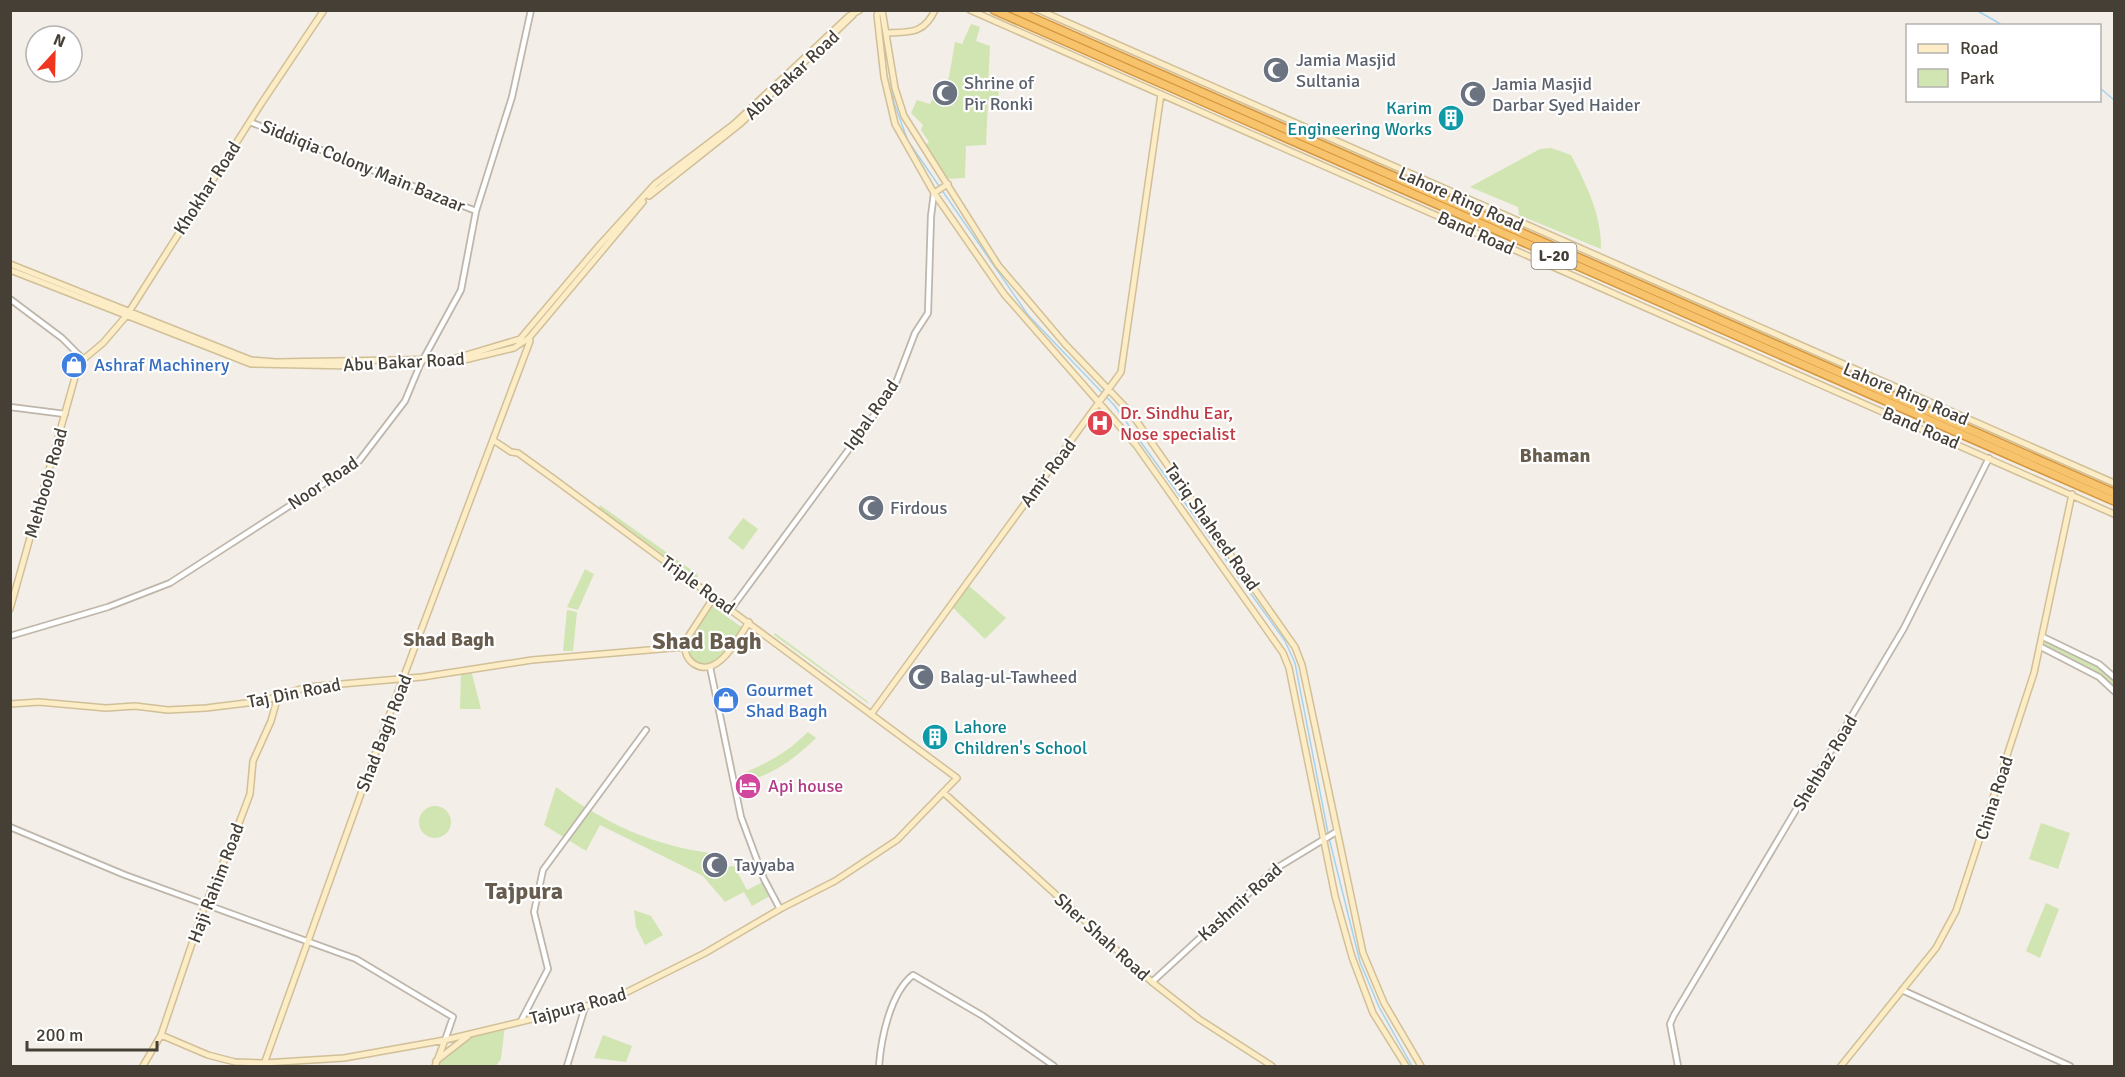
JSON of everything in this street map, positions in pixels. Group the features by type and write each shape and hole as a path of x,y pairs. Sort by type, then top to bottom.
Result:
{"highway":[{"name":"Lahore Ring Road","path":"994,10 2115,501"},
{"name":"Lahore Ring Road","path":"1015,10 2115,493"}],"main road":[{"name":"Khokhar Road","path":"83,359 103,343 128,313 324,10"},
{"name":"Tariq Shaheed Road","path":"881,10 898,102 904,116 947,185 1014,285 1146,433 1295,646 1302,665 1363,953 1384,1003 1421,1066"},
{"name":"Tariq Shaheed Road","path":"881,10 877,15 883,71 895,124 935,192 1004,294 1101,402 1136,445 1283,653 1291,678 1325,837 1335,896 1358,976 1373,1013 1406,1066"},
{"path":"887,33 918,31 925,27 935,10"},
{"name":"Band Road","path":"970,10 2115,514"},
{"name":"Band Road","path":"1039,10 2115,483"},
{"name":"Abu Bakar Road","path":"10,264 250,364 421,363 482,353 528,336 624,222 657,188 741,123 857,12"},
{"name":"Amir Road","path":"872,713 1110,391 1124,365 1161,94"},
{"path":"935,192 947,185"},
{"name":"Abu Bakar Road","path":"10,270 128,313"},
{"name":"Shad Bagh Road","path":"264,1065 404,679 494,440 528,336"},
{"name":"Mehboob Road","path":"10,609 76,369 83,359"},
{"name":"Triple Road","path":"494,440 511,452 518,453 957,778"},
{"name":"China Road","path":"1841,1066 1936,948 1956,911 2041,647 2072,494"},
{"path":"714,597 687,637 684,647 687,656 694,664 710,667 721,661 749,622"},
{"name":"Taj Din Road","path":"10,704 39,702 106,708 135,706 168,710 263,701 307,687 404,679 532,660 684,647"},
{"name":"Haji Rahim Road","path":"143,1066 160,1035 205,905 250,794 253,761 271,721 278,696"},
{"name":"Tajpura Road","path":"160,1035 208,1055 235,1062 264,1065 344,1058 445,1040 585,1007 627,994 835,881 897,840 957,778"},
{"name":"Sher Shah Road","path":"944,793 1152,982 1199,1019 1272,1066"},
{"path":"435,1064 471,1034"},
{"path":"435,1064 445,1040"}],"street":[{"name":"Noor Road","path":"10,636 108,607 170,583 359,461 405,401 421,363 463,284 476,211 512,97 531,10"},
{"name":"Siddiqia Colony Main Bazaar","path":"250,122 476,211"},
{"name":"Iqbal Road","path":"731,609 894,388 915,333 928,314 931,216 935,192"},
{"path":"10,299 62,338 83,359"},
{"path":"10,407 23,406 65,414"},
{"name":"Shehbaz Road","path":"1678,1066 1671,1024 1674,1015 1899,637 1989,458"},
{"path":"2043,636 2099,664 2115,677"},
{"path":"2041,647 2093,674 2115,692"},
{"path":"710,667 741,817 764,879 780,909"},
{"path":"521,1021 548,969 534,912 543,870 646,730"},
{"path":"10,827 205,905 308,940 367,965 453,1017 445,1040"},
{"name":"Kashmir Road","path":"1152,982 1275,869 1336,832"},
{"path":"879,1066 882,1035 899,991 913,975 983,1016 1054,1066"},
{"path":"1902,990 2070,1066"},
{"path":"567,1066 585,1007"}],"green space":[{"path":"971,24 980,27 976,41 990,46 988,87 999,88 998,101 990,98 988,101 986,145 966,146 965,178 944,179 923,147 929,142 921,130 923,125 911,113 917,100 930,104 937,89 944,87 949,77 955,42 962,44"},
{"path":"1551,148 1571,155 1577,166 1596,212 1601,249 1519,215 1518,207 1470,187 1540,149"},
{"path":"600,505 697,574 698,577 695,578 599,508"},
{"path":"743,518 758,529 743,550 728,538"},
{"path":"585,569 594,574 578,610 567,607"},
{"path":"968,585 1006,618 985,639 952,607"},
{"path":"712,606 743,628 721,657 714,662 698,663 690,657 686,642"},
{"path":"567,610 577,612 573,651 563,651"},
{"path":"775,633 867,701 869,704 774,635"},
{"path":"2046,640 2102,668 2114,680 2114,689 2104,679 2043,647"},
{"path":"471,670 481,709 460,709 461,671"},
{"path":"808,732 816,738 798,754 773,771 741,784 739,775 776,757"},
{"path":"556,787 592,811 630,831 670,845 713,853 705,864 718,875 725,867 734,866 747,890 763,882 770,896 752,906 744,892 725,902 703,876 600,825 586,851 544,825"},
{"path":"435,806 446,811 451,822 446,833 435,838 424,833 419,822 424,811"},
{"path":"2041,823 2070,833 2058,869 2029,859"},
{"path":"2046,903 2059,909 2040,958 2026,951"},
{"path":"634,910 651,916 663,935 645,945 636,927"},
{"path":"505,1025 501,1059 496,1066 435,1066 437,1062 478,1032"},
{"path":"603,1035 632,1046 626,1062 594,1058"}],"waterway":[{"path":"1976,10 2000,24"},
{"path":"883,29 894,103 908,141 1028,315 1114,405 1285,641 1295,663 1328,833"},
{"path":"2101,89 2114,100"},
{"path":"1329,838 1360,962 1379,1007 1412,1066"}],"place":[{"name":"Jamia Masjid Sultania","path":"1276,70"},
{"name":"Shrine of Pir Ronki","path":"945,93"},
{"name":"Jamia Masjid Darbar Syed Haider","path":"1473,94"},
{"name":"Karim Engineering Works","path":"1451,118"},
{"name":"Ashraf Machinery","path":"74,365"},
{"name":"Dr. Sindhu Ear, Nose specialist","path":"1100,423"},
{"name":"Firdous","path":"871,508"},
{"name":"Balag-ul-Tawheed","path":"921,677"},
{"name":"Gourmet Shad Bagh","path":"726,700"},
{"name":"Lahore Children's School","path":"935,737"},
{"name":"Api house","path":"748,786"},
{"name":"Tayyaba","path":"715,865"}],"district":[{"name":"Bhaman","path":"1555,455"},
{"name":"Shad Bagh","path":"449,639"},
{"name":"Shad Bagh","path":"707,641"},
{"name":"Tajpura","path":"524,891"}]}
